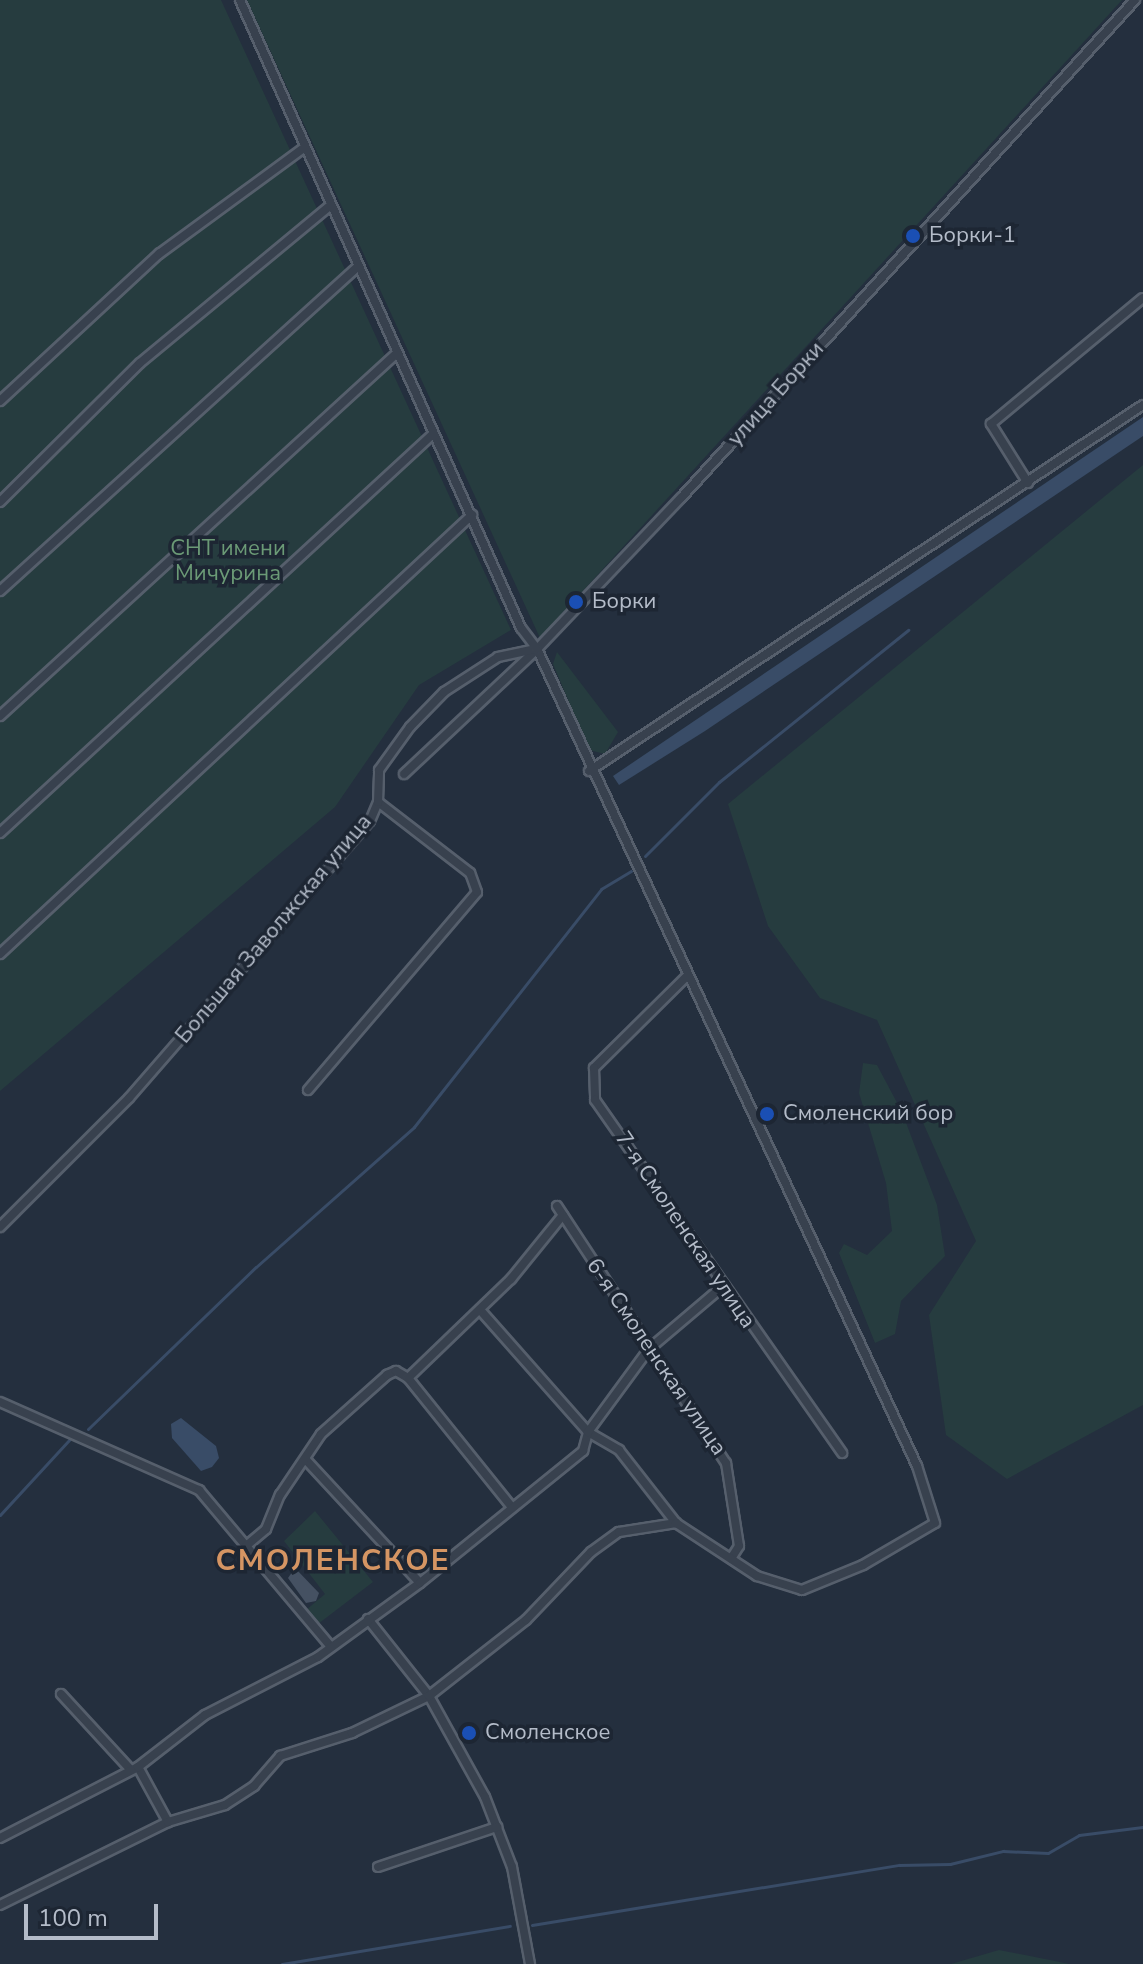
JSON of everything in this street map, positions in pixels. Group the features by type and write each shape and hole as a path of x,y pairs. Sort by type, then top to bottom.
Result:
{"street":[{"path":"240,0 433,434 537,649 589,771 935,1512 927,1529 802,1590 780,1587 676,1523 619,1450 588,1432 481,1311"},
{"name":"улица Борки","path":"404,774 537,649 1135,0"},
{"path":"0,401 159,254 305,147"},
{"path":"0,502 140,363 330,206"},
{"path":"0,591 357,267"},
{"path":"1028,483 991,424 1143,298"},
{"path":"0,716 397,353"},
{"path":"589,771 1143,405"},
{"path":"0,833 433,434"},
{"path":"0,954 472,515"},
{"name":"Большая Заволжская улица","path":"0,1227 139,1087 370,821 378,802 379,770 444,692 498,657 537,649"},
{"path":"308,1090 477,892 470,873 378,802"},
{"name":"7-я Смоленская улица","path":"687,976 594,1068 595,1100 664,1193 722,1287 842,1453"},
{"name":"6-я Смоленская улица","path":"557,1206 726,1463 739,1546 731,1559"},
{"path":"408,1378 481,1311 563,1215"},
{"path":"0,1838 135,1768 205,1715 253,1696 331,1647 420,1583 511,1506 583,1451 588,1432 649,1349 722,1287"},
{"path":"246,1546 266,1529 280,1495 307,1461 321,1434 387,1375 396,1371 408,1378 511,1506"},
{"path":"0,1402 199,1490 331,1647"},
{"path":"307,1461 420,1583"},
{"path":"0,1905 168,1822 225,1805 254,1786 280,1756 352,1733 429,1696 526,1620 601,1545 636,1526 676,1523"},
{"path":"368,1619 429,1696 497,1827 512,1867 530,1964"},
{"path":"61,1694 135,1768 168,1822"},
{"path":"378,1867 497,1827"}],"green space":[{"name":"СНТ имени Мичурина","path":"0,0 221,0 511,630 419,685 335,807 0,1091"},
{"path":"247,0 1122,0 540,638"},
{"path":"1143,465 1143,1405 1007,1479 946,1435 929,1315 976,1241 877,1020 820,998 768,926 728,804"},
{"path":"557,652 618,732 605,754 589,750 553,664"},
{"path":"863,1063 877,1065 902,1112 937,1205 945,1256 901,1301 895,1334 875,1343 839,1253 844,1244 867,1255 892,1231 886,1183 859,1093"},
{"path":"315,1511 373,1582 318,1624 306,1610 325,1594 284,1541"},
{"path":"999,1950 1055,1961 1069,1964 951,1964"}],"water":[{"path":"1143,417 1143,436 705,731 619,785 613,776"},
{"path":"181,1418 216,1446 219,1458 212,1467 201,1471 172,1438 171,1424"}],"building":[{"path":"295,1568 319,1593 316,1601 306,1603 288,1578"}],"waterway":[{"path":"645,856 719,782 908,630"},
{"path":"88,1429 256,1267 414,1127 601,889 631,871"},
{"path":"0,1515 69,1440"},
{"path":"532,1925 899,1865 950,1864 1003,1851 1048,1853 1079,1835 1143,1827"},
{"path":"282,1964 510,1926"}],"place":[{"name":"Борки-1","path":"913,236"},
{"name":"Борки","path":"576,602"},
{"name":"Смоленский бор","path":"767,1114"},
{"name":"Смоленское","path":"469,1733"}],"district":[{"name":"СМОЛЕНСКОЕ","path":"333,1561"}]}
